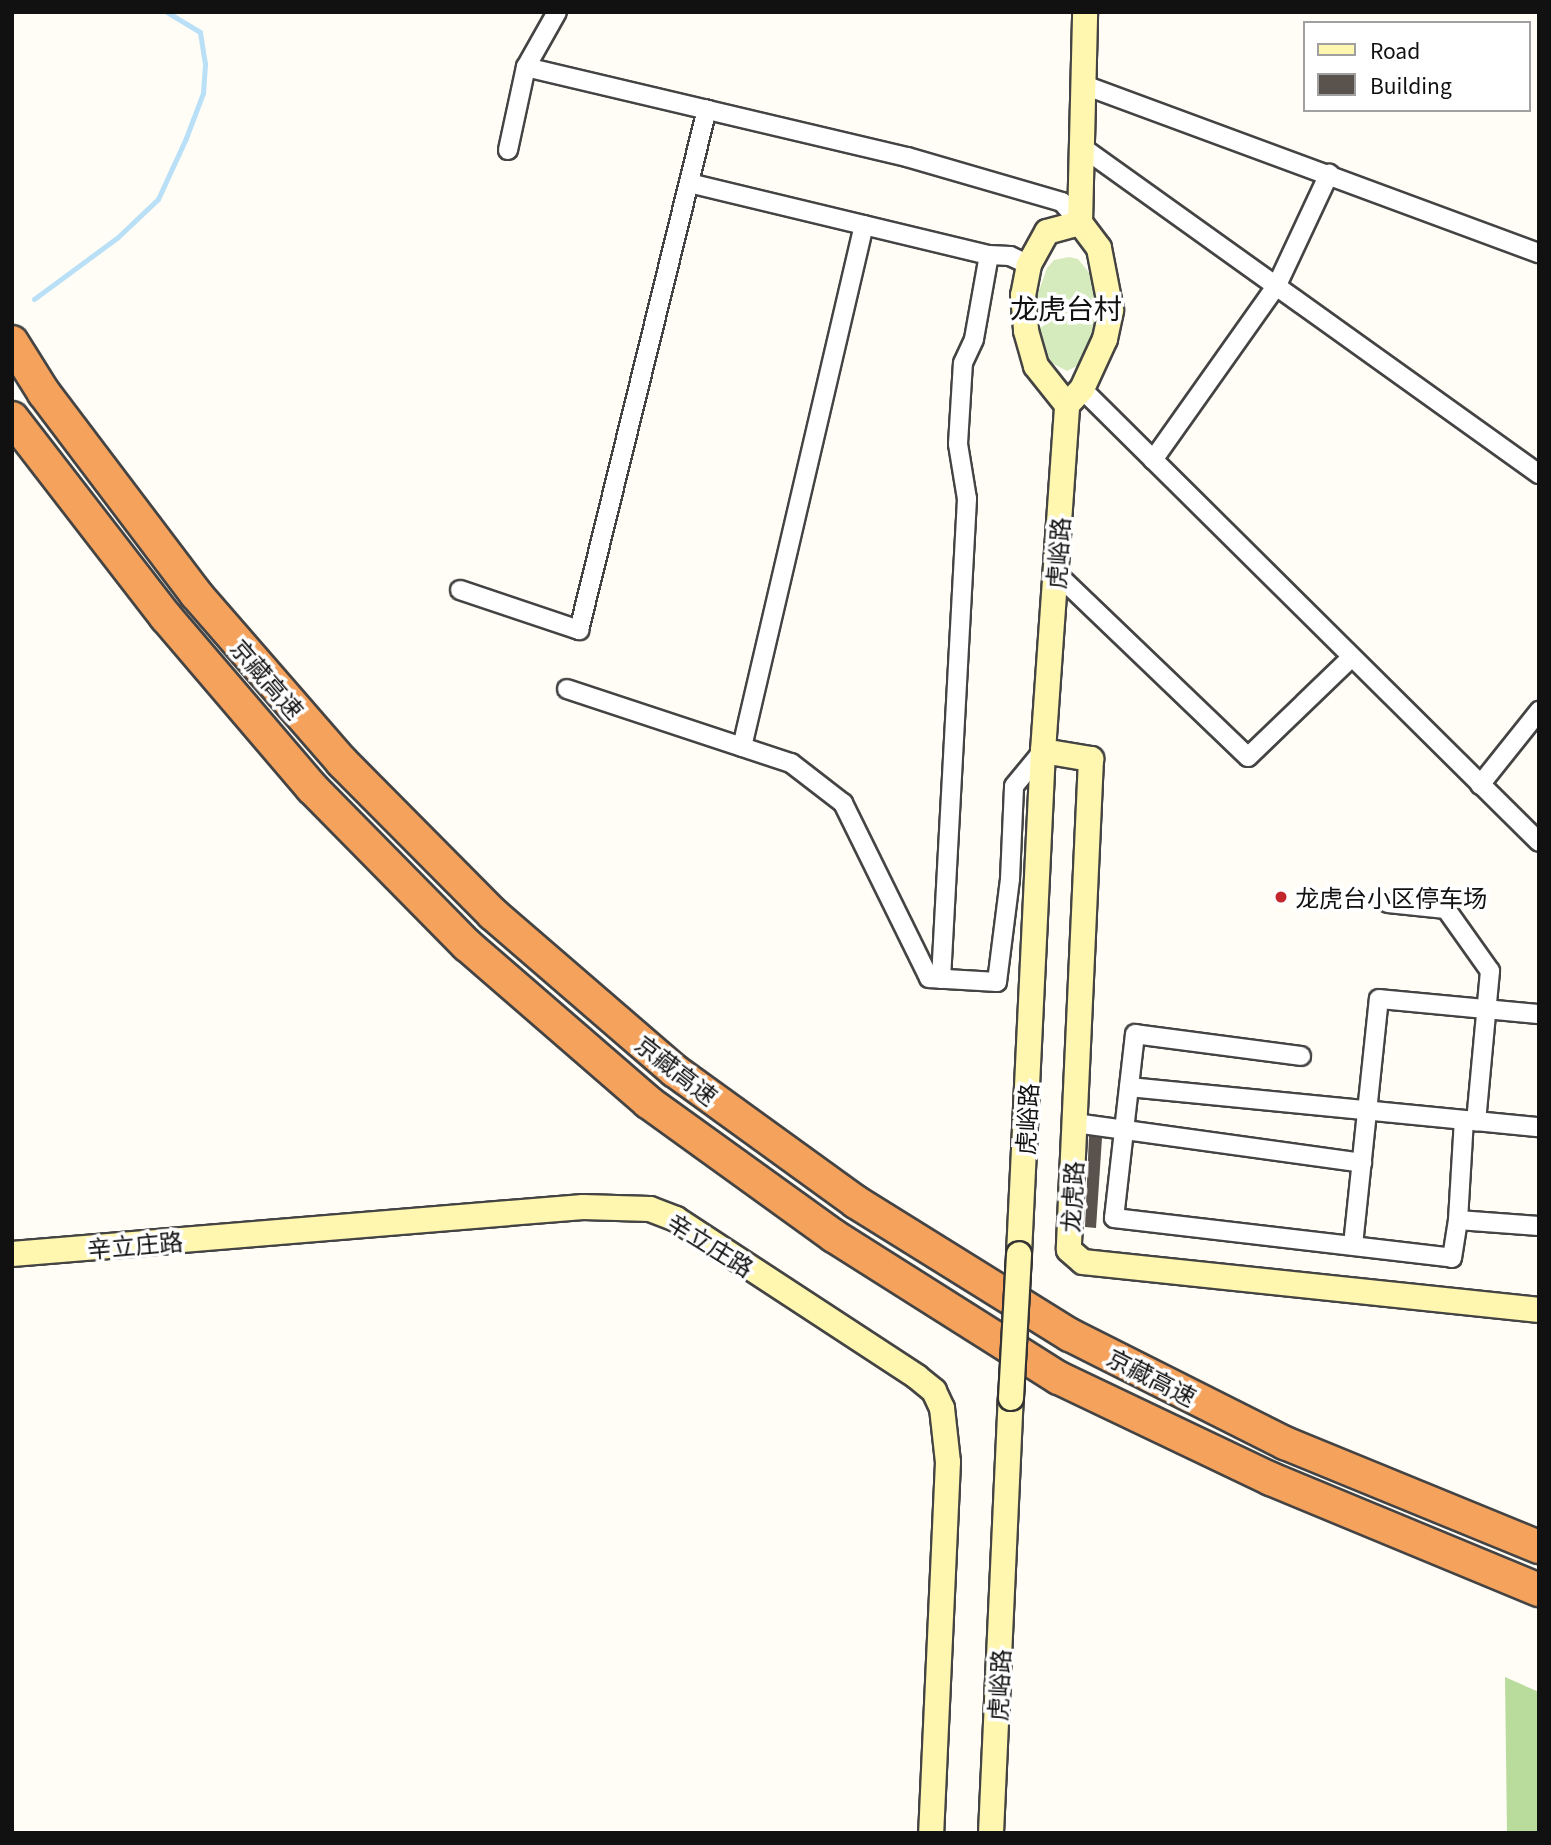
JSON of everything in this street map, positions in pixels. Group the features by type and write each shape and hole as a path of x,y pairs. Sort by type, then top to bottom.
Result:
{"highway":[{"name":"京藏高速","path":"12,342 44,393 196,594 342,762 493,914 676,1071 856,1202 1070,1335 1285,1443 1539,1547"},
{"name":"京藏高速","path":"12,418 166,617 312,788 467,946 648,1102 834,1236 1059,1378 1271,1479 1539,1590"}],"street":[{"path":"508,150 526,66 557,12"},
{"path":"1080,223 1086,12"},
{"path":"526,66 907,157 1062,202 1100,248 1111,310 1105,339 1074,397"},
{"path":"1084,85 1539,253"},
{"path":"460,590 579,630 707,109"},
{"path":"1082,147 1539,474"},
{"path":"1153,460 1277,285 1329,174"},
{"path":"689,183 989,255 1010,256 1029,265"},
{"path":"1080,223 1047,232 1029,265 1024,295 1026,331 1036,366 1153,460 1350,658 1539,842"},
{"path":"742,747 864,225"},
{"path":"941,979 967,499 958,444 963,363 974,339 989,255"},
{"name":"虎峪路","path":"991,1833 1043,751 1055,572 1074,397"},
{"path":"1055,572 1248,757 1350,658"},
{"path":"567,689 791,763 843,803 929,978 997,982 1010,879 1014,786 1043,751"},
{"path":"1480,785 1539,710"},
{"name":"龙虎路","path":"1043,751 1091,759 1075,1123 1067,1235 1069,1250 1083,1262 1539,1310"},
{"path":"1301,1056 1135,1034 1114,1218 1452,1258 1488,1009 1490,971 1446,909 1388,903"},
{"path":"1353,1245 1379,999 1539,1014"},
{"path":"1129,1087 1539,1127"},
{"path":"1075,1123 1362,1163"},
{"name":"辛立庄路","path":"12,1254 596,1206 650,1209 676,1219 917,1377 934,1391 942,1408 948,1462 931,1833"},
{"path":"1458,1220 1539,1226"}],"green space":[{"path":"1069,257 1078,259 1095,280 1099,324 1081,364 1067,371 1044,359 1033,308 1047,268 1054,260"},
{"path":"1505,1677 1539,1692 1539,1833 1507,1833"}],"building":[{"path":"1089,1136 1102,1138 1096,1228 1085,1227"}],"waterway":[{"path":"34,299 118,237 158,199 203,93 205,64 200,32 167,12"}],"place":[{"name":"龙虎台小区停车场","path":"1281,897"}],"district":[{"name":"龙虎台村","path":"1066,307"}]}
